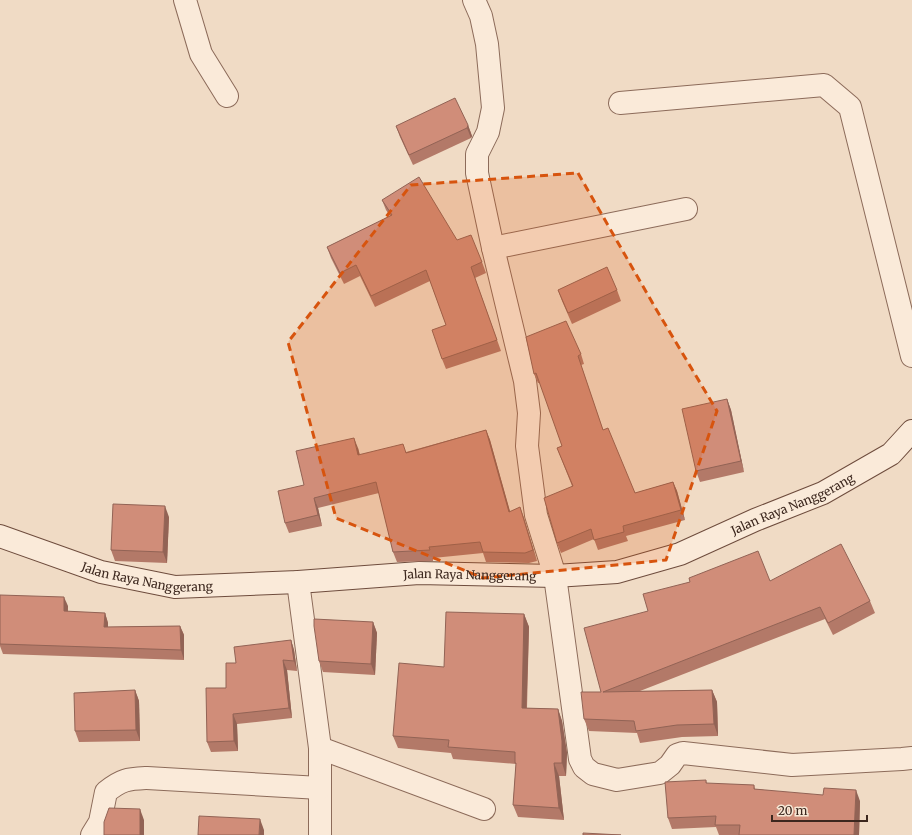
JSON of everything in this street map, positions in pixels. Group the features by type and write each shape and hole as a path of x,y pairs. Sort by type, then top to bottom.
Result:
{"street":[{"path":"185,0 201,54 227,96"},
{"path":"474,0 481,16 487,44 493,108 488,132 477,154 477,173 493,248 525,381 529,413 527,446 536,516 555,576 580,760 584,767 593,774 617,780 660,773 670,766 677,755 683,753 792,765 912,758"},
{"path":"620,103 824,85 850,107 912,356"},
{"path":"493,248 686,208"},
{"name":"Jalan Raya Nanggerang","path":"0,536 101,572 175,587 298,582 419,573 555,576 617,572 680,554 755,520 823,493 891,454 912,432"},
{"path":"298,582 320,748 320,835"},
{"path":"320,748 484,809"},
{"path":"92,835 100,822 106,792 116,783 128,779 147,778 320,788"}],"highlighted area":[{"path":"578,173 656,309 717,411 666,560 483,578 336,518 288,342 411,185"}],"building":[{"path":"455,98 468,125 467,128 409,155 396,126"},
{"path":"419,177 457,240 471,235 482,262 471,267 497,340 442,359 432,330 446,325 426,270 371,296 356,265 340,273 327,247 392,215 382,200"},
{"path":"607,267 617,290 568,313 558,290"},
{"path":"566,321 581,354 578,356 603,430 608,428 635,493 673,482 681,510 623,526 624,532 594,540 591,529 557,543 544,498 573,486 557,448 562,446 536,373 534,374 526,337"},
{"path":"727,399 741,461 696,471 682,409"},
{"path":"486,430 509,512 520,507 533,550 525,553 483,552 480,542 429,547 430,550 393,552 376,482 314,498 318,515 285,523 278,491 304,485 296,451 354,438 358,455 403,444 406,453"},
{"path":"113,504 165,506 163,552 111,550"},
{"path":"841,544 870,601 828,623 820,607 603,692 712,690 714,724 677,725 636,731 634,721 584,719 581,692 601,692 584,628 648,611 643,594 690,582 689,578 758,551 770,581"},
{"path":"0,595 64,597 64,611 105,613 104,627 180,626 181,650 0,644"},
{"path":"446,612 524,614 522,708 558,709 562,741 562,763 554,763 559,808 513,805 516,763 515,752 448,747 449,740 393,736 399,663 444,667"},
{"path":"314,619 373,622 371,664 319,661"},
{"path":"291,640 294,661 283,660 289,708 233,714 234,741 207,742 206,688 226,688 226,663 236,663 234,647"},
{"path":"135,690 136,730 75,731 74,693"},
{"path":"706,780 706,783 754,785 754,789 823,795 824,788 856,790 854,835 739,835 740,825 715,825 716,816 668,818 665,782"},
{"path":"109,808 140,809 140,835 104,835 104,822"},
{"path":"199,816 260,819 259,835 198,835"},
{"path":"583,833 621,835 583,835"}]}
